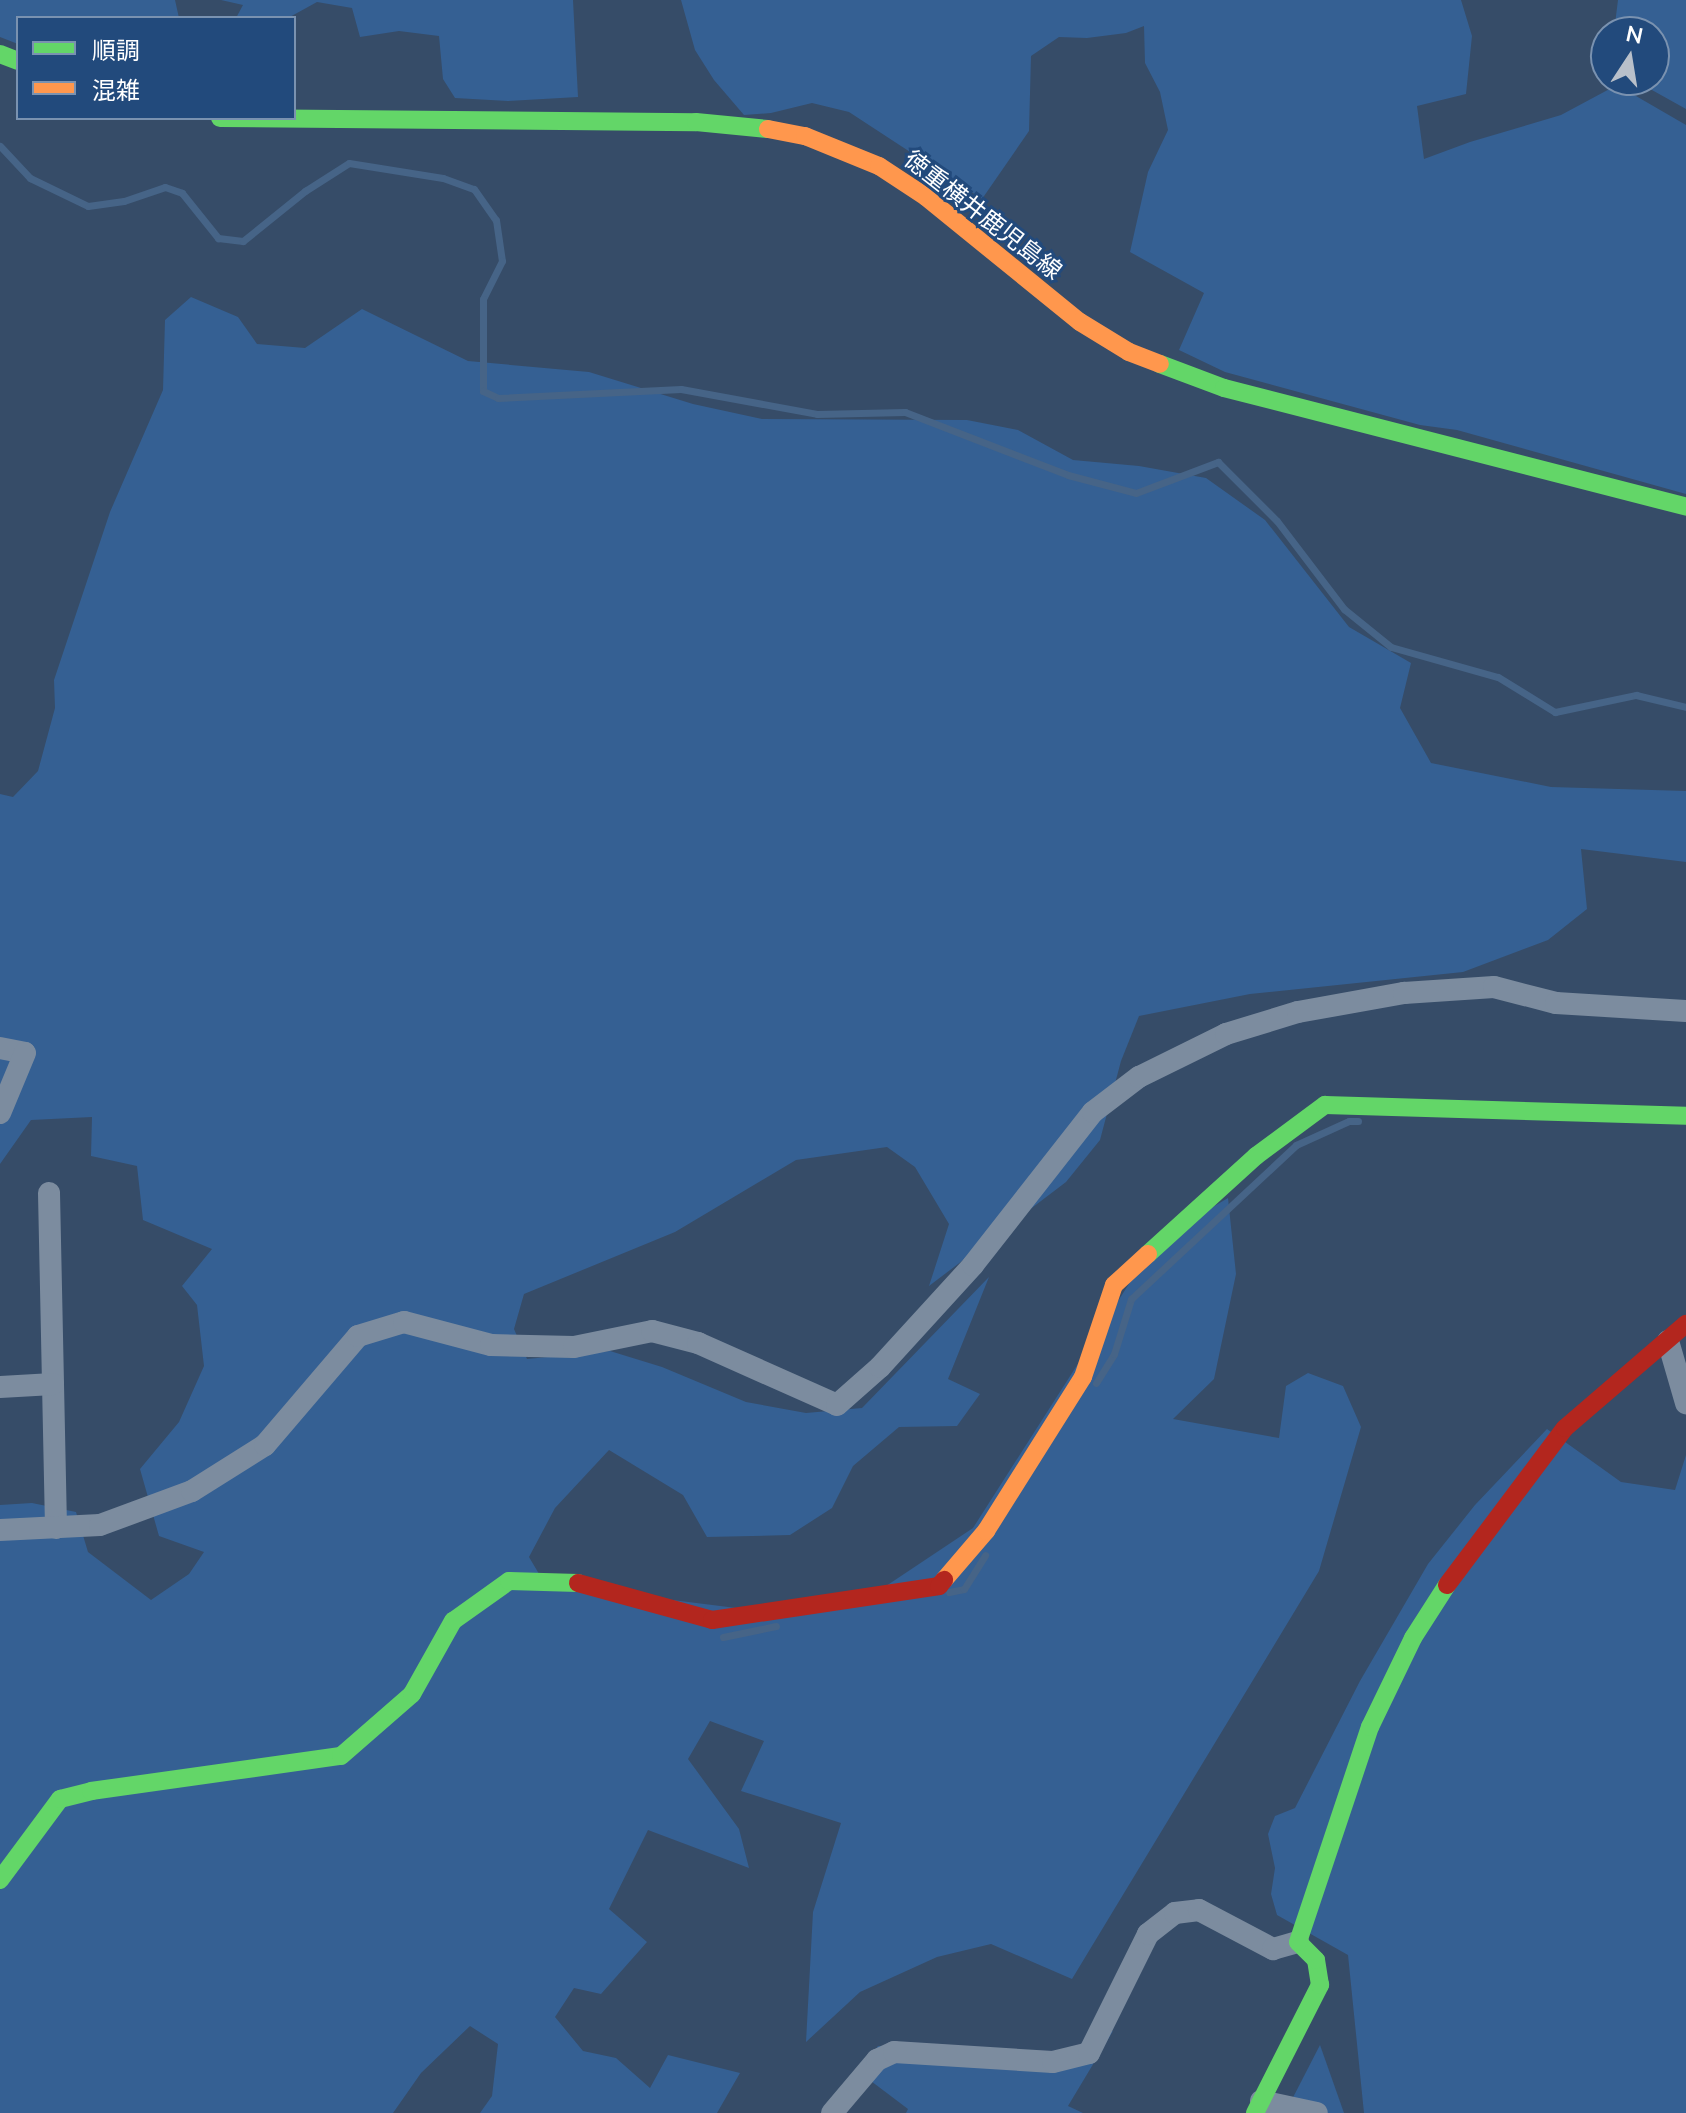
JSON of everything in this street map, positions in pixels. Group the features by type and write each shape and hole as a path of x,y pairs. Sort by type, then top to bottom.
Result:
{"street":[{"name":"徳重横井鹿児島線","path":"296,119 696,122 805,136 879,166 926,197 1080,322 1129,352 1224,388 1686,507"},
{"path":"0,1530 100,1525 192,1491 265,1445 358,1336 404,1322 491,1345 574,1347 652,1331 698,1343 837,1405 880,1367 973,1265 1093,1112 1139,1077 1226,1034 1298,1012 1404,993 1494,987 1556,1003 1686,1011"},
{"path":"0,1048 25,1053 0,1113"},
{"path":"0,1880 60,1799 91,1791 341,1756 412,1694 453,1621 509,1581 572,1581 712,1620 939,1586 986,1531 1083,1377 1114,1285 1256,1156 1325,1105 1686,1116"},
{"path":"49,1193 56,1528"},
{"path":"1298,1942 1370,1727 1413,1638 1466,1555 1565,1428 1686,1324"},
{"path":"1668,1341 1686,1403"},
{"path":"0,1387 53,1384"},
{"path":"832,2113 877,2060 894,2052 1053,2062 1089,2053 1148,1934 1175,1913 1199,1910 1273,1949 1298,1942"},
{"path":"1298,1942 1316,1960 1320,1985 1258,2107 1317,2113"}],"shaded area":[{"path":"0,0 175,0 179,16 16,16 16,43 0,37"},
{"path":"221,0 573,0 578,97 508,101 455,98 443,79 439,36 399,31 360,37 352,8 317,2 292,16 237,16 243,5"},
{"path":"681,0 1461,0 1472,36 1466,94 1417,106 1424,159 1561,115 1596,96 1636,96 1686,125 1686,494 1457,430 1420,425 1225,372 1179,350 1204,293 1130,252 1148,172 1168,130 1160,92 1145,63 1144,26 1126,33 1087,38 1059,37 1031,56 1029,131 982,199 849,112 812,103 771,113 744,115 714,80 695,50"},
{"path":"1618,0 1686,0 1686,109 1663,96 1670,96 1670,16 1616,16"},
{"path":"191,297 238,317 257,344 305,348 362,309 468,361 589,372 693,404 762,419 967,420 1018,430 1073,460 1139,466 1206,478 1265,520 1349,627 1411,663 1400,708 1431,763 1551,787 1686,791 1686,862 1581,849 1587,909 1548,940 1463,972 1250,994 1139,1016 1121,1061 1100,1140 1066,1182 929,1286 949,1224 915,1167 887,1147 796,1160 675,1232 524,1294 514,1329 527,1359 610,1351 662,1367 746,1402 806,1413 862,1408 989,1277 948,1379 980,1394 957,1426 899,1427 853,1466 832,1508 790,1535 707,1537 683,1495 609,1450 555,1508 529,1557 545,1584 799,1616 883,1588 973,1528 1157,1240 1228,1198 1236,1274 1214,1379 1173,1419 1279,1438 1286,1386 1308,1373 1343,1386 1361,1427 1319,1571 1072,1979 991,1944 937,1957 860,1992 806,2042 813,1912 841,1823 741,1791 764,1741 710,1721 688,1759 739,1829 749,1868 648,1830 609,1909 647,1942 601,1994 574,1988 555,2017 583,2051 616,2058 650,2088 668,2055 740,2073 717,2113 480,2113 492,2096 498,2044 470,2026 421,2073 393,2113 0,2113 0,1505 32,1503 76,1512 88,1552 151,1600 189,1574 204,1552 159,1536 140,1469 179,1422 204,1366 197,1305 182,1286 212,1249 143,1220 137,1166 91,1156 92,1117 31,1120 0,1164 0,794 13,797 38,771 55,708 54,680 110,512 163,390 165,320"},
{"path":"1547,1429 1621,1482 1675,1490 1686,1455 1686,2113 1364,2113 1348,1955 1277,1915 1271,1894 1275,1868 1268,1834 1275,1816 1295,1808 1360,1681 1428,1564 1475,1505"},
{"path":"1113,2031 1068,2106 1083,2113 906,2113 908,2109 859,2072 878,2046 1062,2054"},
{"path":"1320,2045 1344,2113 1285,2113"}],"waterway":[{"path":"0,146 30,178 88,206 124,201 165,187 182,193 218,238 243,241 305,191 349,163 443,178 474,189 496,220 502,261 483,299 483,391 498,398 681,389 817,414 905,412 1068,475 1136,493 1218,462 1277,521 1344,609 1391,647 1498,677 1555,712 1636,695 1686,707"},
{"path":"1096,1383 1114,1354 1131,1299 1296,1145 1349,1121 1358,1121"},
{"path":"949,1592 964,1589 985,1555"},
{"path":"723,1637 776,1626"}],"traffic: fast":[{"path":"0,54 16,60"},
{"path":"296,119 696,122 768,129"},
{"path":"1160,364 1224,388 1686,507"},
{"path":"1148,1254 1256,1156 1325,1105 1686,1116"},
{"path":"0,1880 60,1799 91,1791 341,1756 412,1694 453,1621 509,1581 578,1583"},
{"path":"1255,2113 1320,1985 1316,1960 1298,1942 1370,1727 1413,1638 1447,1585"}],"traffic: slow":[{"path":"768,129 805,136 879,166 926,197 1080,322 1129,352 1160,364"},
{"path":"944,1580 986,1531 1083,1377 1114,1285 1148,1254"}],"traffic: jam":[{"path":"1447,1585 1565,1428 1686,1324"},
{"path":"578,1583 712,1620 939,1586 944,1580"}]}
